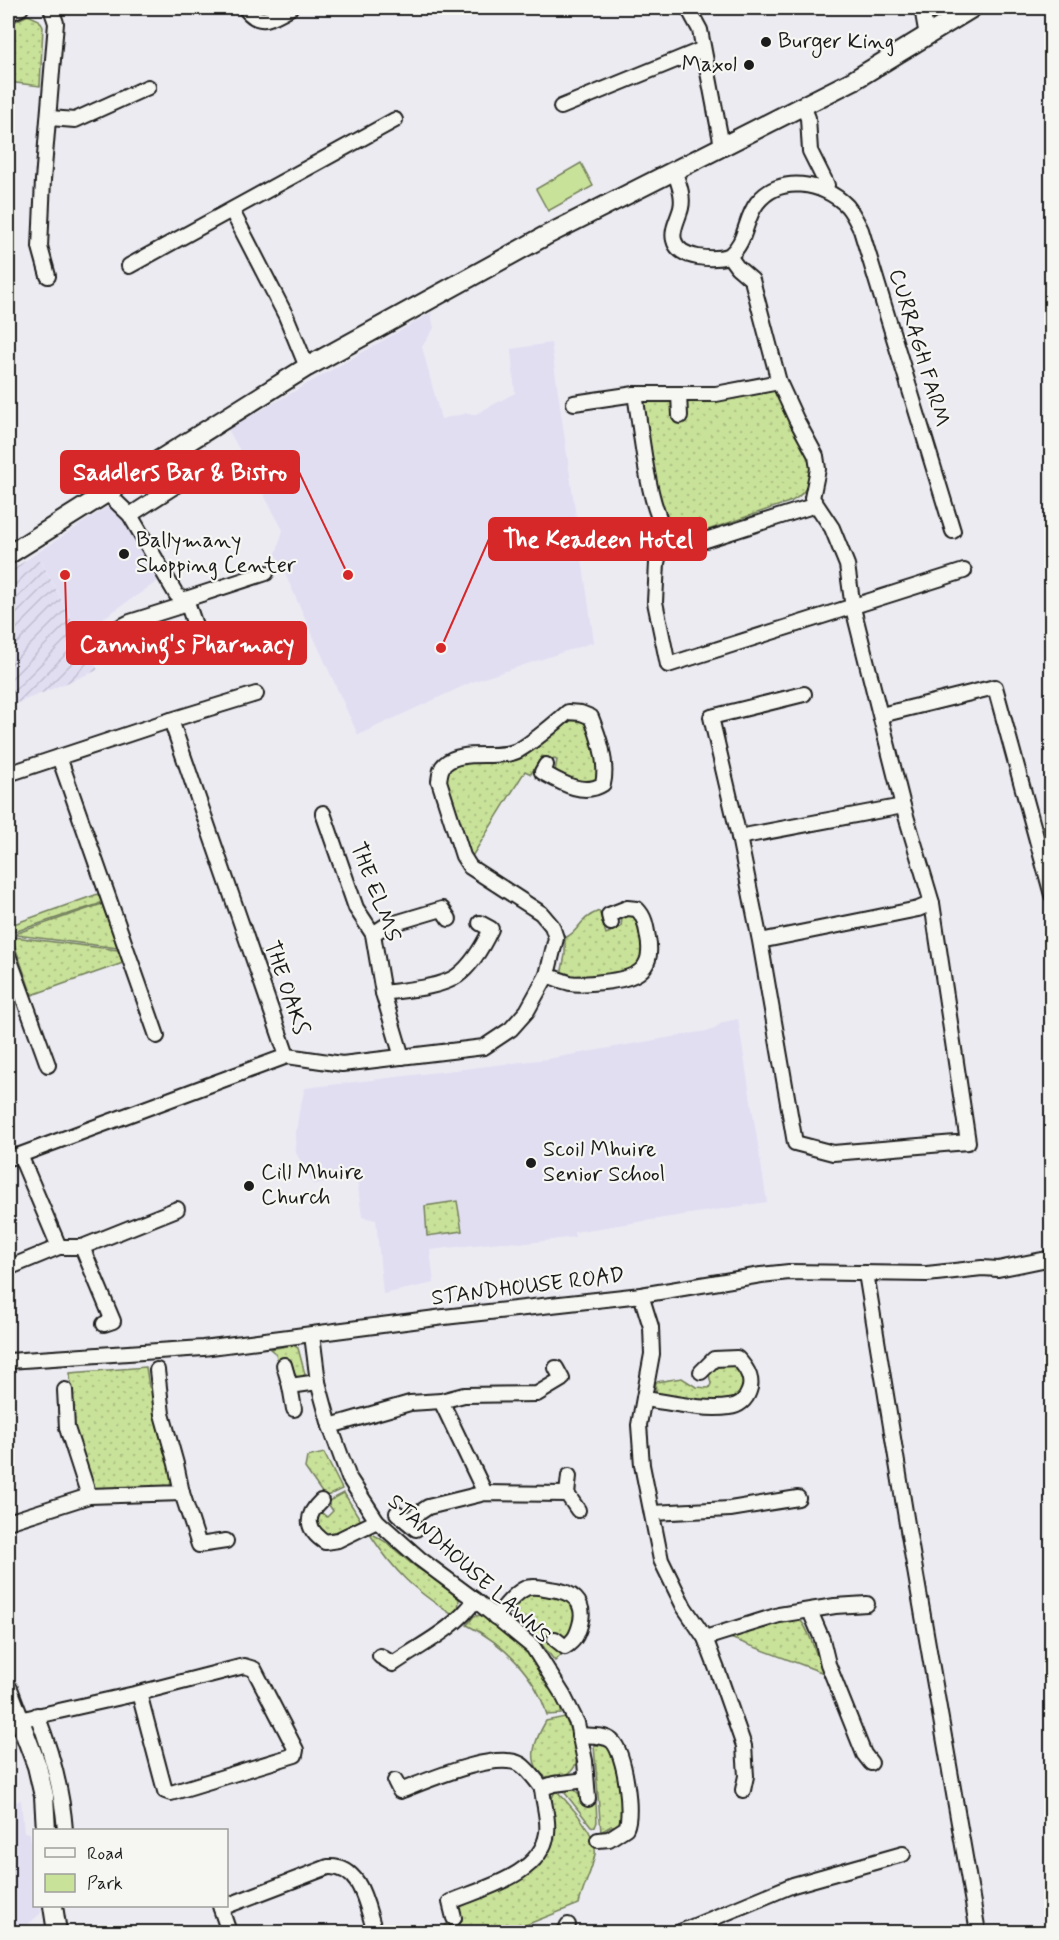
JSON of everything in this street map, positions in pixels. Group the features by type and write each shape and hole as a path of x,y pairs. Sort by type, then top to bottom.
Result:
{"main road":[{"path":"8,555 307,367 536,242 854,80 972,8"},
{"path":"8,1689 28,1717 44,1796 46,1829"},
{"path":"53,1907 57,1932"}],"street":[{"path":"8,14 21,8"},
{"path":"48,276 40,247 56,23 51,8"},
{"path":"245,8 251,16 259,20 268,19 290,8"},
{"path":"688,8 700,30 722,146"},
{"path":"922,8 927,36"},
{"path":"561,107 703,49"},
{"path":"50,118 75,120 148,87"},
{"path":"803,106 808,118 810,151 827,185 825,190"},
{"path":"129,266 395,120"},
{"path":"674,170 682,195 682,207 674,233 674,241 679,249 690,255 721,258 729,256 737,267 752,280 779,381 816,456 818,469 812,498 832,528 847,565 853,608 903,806 932,903 969,1142 833,1154 795,1143 760,941 711,717 804,694"},
{"name":"CURRAGH FARM","path":"729,256 736,251 743,239 748,218 756,204 767,192 791,185 811,185 825,190 847,206 861,230 953,531"},
{"path":"232,211 285,316 307,367"},
{"path":"574,403 634,394 716,394 779,381"},
{"path":"634,394 646,467 659,519 664,528 657,563 655,602 668,665 964,571"},
{"path":"679,394 680,416"},
{"path":"129,515 200,470"},
{"path":"107,493 129,515 176,594 185,602 198,634"},
{"path":"663,537 693,544 816,505"},
{"path":"118,628 266,573"},
{"path":"881,715 995,687 1052,895"},
{"path":"8,774 256,694"},
{"path":"287,1056 342,1064 402,1057 484,1047 511,1029 527,1011 548,975 556,938 552,926 541,913 470,867 463,856 439,781 441,770 446,762 457,758 502,755 518,751 568,712 591,717 596,728 606,772 603,784 597,788 583,789 565,785 542,772 546,765"},
{"name":"THE OAKS","path":"14,1157 287,1056 171,720"},
{"path":"59,757 158,1036"},
{"path":"739,837 903,806"},
{"name":"THE ELMS","path":"323,813 356,908 373,934 383,993 402,1057"},
{"path":"760,941 918,909 932,903"},
{"path":"548,975 572,983 590,983 622,980 639,973 647,965 650,957 644,916 637,909 627,908 609,915 611,923"},
{"path":"373,934 385,926 442,909 449,920"},
{"path":"383,993 437,984 457,976 483,946 491,929 480,923"},
{"path":"8,955 48,1065"},
{"path":"14,1157 59,1247"},
{"path":"8,1268 59,1247 82,1247 177,1209"},
{"path":"82,1247 113,1321 104,1324"},
{"name":"STANDHOUSE ROAD","path":"8,1361 203,1348 444,1317 641,1295 780,1273 927,1274 982,1268 998,1269 1052,1258"},
{"path":"866,1273 978,1932"},
{"path":"641,1295 651,1328 652,1354 639,1425 642,1455 661,1560 684,1607 705,1638 744,1746 746,1776 743,1790"},
{"name":"STANDHOUSE LAWNS","path":"312,1335 318,1382 330,1426 349,1478 376,1521 420,1559 533,1647 563,1695 577,1723 585,1761 588,1799"},
{"path":"644,1399 707,1407 728,1407 740,1404 747,1398 752,1385 749,1375 737,1358 714,1359 700,1372"},
{"path":"284,1365 294,1409"},
{"path":"330,1426 410,1403 441,1401 464,1395 537,1394 562,1379 556,1368"},
{"path":"156,1370 162,1414 182,1493 199,1545 226,1541"},
{"path":"290,1386 318,1382"},
{"path":"65,1390 67,1428 89,1496"},
{"path":"441,1401 485,1493"},
{"path":"569,1476 567,1494 578,1510"},
{"path":"8,1522 89,1496 182,1493"},
{"path":"407,1521 428,1507 485,1493 567,1494"},
{"path":"652,1513 730,1509 798,1498"},
{"path":"322,1502 314,1508 310,1517 310,1527 316,1536 325,1542 338,1540 376,1521"},
{"path":"495,1617 527,1587 562,1590 579,1602 582,1610 581,1620 574,1641 565,1647 555,1639"},
{"path":"380,1656 393,1664 443,1633 465,1614 474,1600"},
{"path":"705,1638 779,1615 834,1606 867,1605"},
{"path":"810,1611 822,1639 828,1664 864,1754 871,1763"},
{"path":"65,1829 57,1775 49,1747 28,1717 250,1666 296,1750 296,1755 171,1792 165,1791 140,1693"},
{"path":"579,1735 606,1737 615,1745 622,1762 628,1793 629,1816 626,1828 609,1839 598,1840"},
{"path":"395,1781 400,1791 476,1765 507,1760 522,1765 542,1788 547,1832 543,1848 526,1867 509,1877 450,1902 454,1918"},
{"path":"542,1788 586,1780"},
{"path":"680,1932 793,1885 903,1854"},
{"path":"228,1904 328,1867 339,1866 349,1871 357,1880 375,1932"},
{"path":"220,1907 229,1932"}],"shaded area":[{"path":"431,313 434,328 422,347 441,419 468,413 474,415 515,393 511,349 551,343 594,642 472,682 358,735 276,554 283,530 228,429"},
{"path":"110,505 122,507 161,579 80,634 37,553"},
{"path":"37,553 98,670 8,707 8,572"},
{"name":"Scoil Mhuire Senior School","path":"738,1019 767,1202 574,1232 575,1237 430,1250 434,1283 383,1294 376,1220 362,1217 356,1173 340,1174 336,1181 313,1184 296,1153 295,1138 305,1088 547,1059 712,1030 723,1022"},
{"path":"21,1800 24,1832 30,1833 33,1845 33,1907 41,1907 40,1914 19,1932 8,1932 8,1805"}],"green space":[{"path":"28,15 39,20 43,27 40,86 8,82 8,25"},
{"path":"581,163 593,186 548,211 536,189"},
{"path":"776,390 810,458 812,471 806,488 792,501 702,532 686,533 674,528 664,516 651,463 643,405 647,399 671,399 673,402 686,404 690,399"},
{"path":"570,719 578,719 588,725 598,780 578,786 555,772 557,760 542,756 531,774 525,771 471,858 446,785 446,777 452,767 466,763 501,762 517,758 533,749"},
{"path":"98,894 102,903 9,932 8,926"},
{"path":"102,904 118,948 16,935 17,933"},
{"path":"599,911 606,934 621,927 622,917 627,915 636,918 643,951 637,967 629,971 588,980 561,975 565,955 565,938 574,932 583,921"},
{"path":"12,938 118,950 123,963 32,995"},
{"path":"457,1201 462,1231 427,1236 425,1206"},
{"path":"293,1345 298,1348 305,1374 301,1378 296,1377 291,1361 278,1362 276,1354 270,1349"},
{"path":"731,1364 744,1377 741,1392 733,1404 660,1397 656,1392 656,1382 682,1378 696,1387 709,1388 711,1384 708,1369 715,1365"},
{"path":"146,1367 149,1387 154,1392 161,1438 172,1471 170,1486 163,1489 96,1491 92,1487 73,1426 70,1373"},
{"path":"324,1453 342,1489 325,1497 305,1468 307,1457"},
{"path":"344,1493 360,1519 356,1527 325,1538 318,1523 315,1524 317,1512 327,1517 333,1511 327,1502"},
{"path":"369,1533 443,1584 459,1599 458,1612 454,1616 416,1589 397,1570"},
{"path":"535,1593 553,1595 565,1600 569,1603 575,1617 576,1627 566,1638 557,1634 550,1641 562,1654 555,1661 532,1632 509,1611 521,1598"},
{"path":"483,1615 516,1641 533,1658 553,1688 561,1714 547,1715 535,1687 516,1662 493,1641 467,1625 474,1616"},
{"path":"791,1618 802,1622 806,1628 824,1673 730,1638"},
{"path":"565,1717 575,1744 574,1768 568,1774 558,1778 556,1775 546,1777 535,1765 536,1742 546,1721"},
{"path":"594,1745 606,1747 614,1756 624,1816 619,1826 611,1826 601,1832"},
{"path":"567,1787 578,1792 582,1803 596,1803 595,1827 591,1826 561,1788"},
{"path":"556,1790 582,1820 595,1846 594,1860 579,1904 508,1932 438,1932 448,1923 461,1917 459,1910 466,1903 523,1877 542,1861 549,1844 550,1807"}],"place":[{"name":"Burger King","path":"766,42"},
{"name":"Maxol","path":"749,65"},
{"name":"Ballymany Shopping Center","path":"124,554"},
{"name":"Canning's Pharmacy","path":"65,575"},
{"name":"Saddlers Bar & Bistro","path":"348,575"},
{"name":"The Keadeen Hotel","path":"441,648"},
{"name":"Scoil Mhuire Senior School","path":"531,1163"},
{"name":"Cill Mhuire Church","path":"249,1186"}]}
